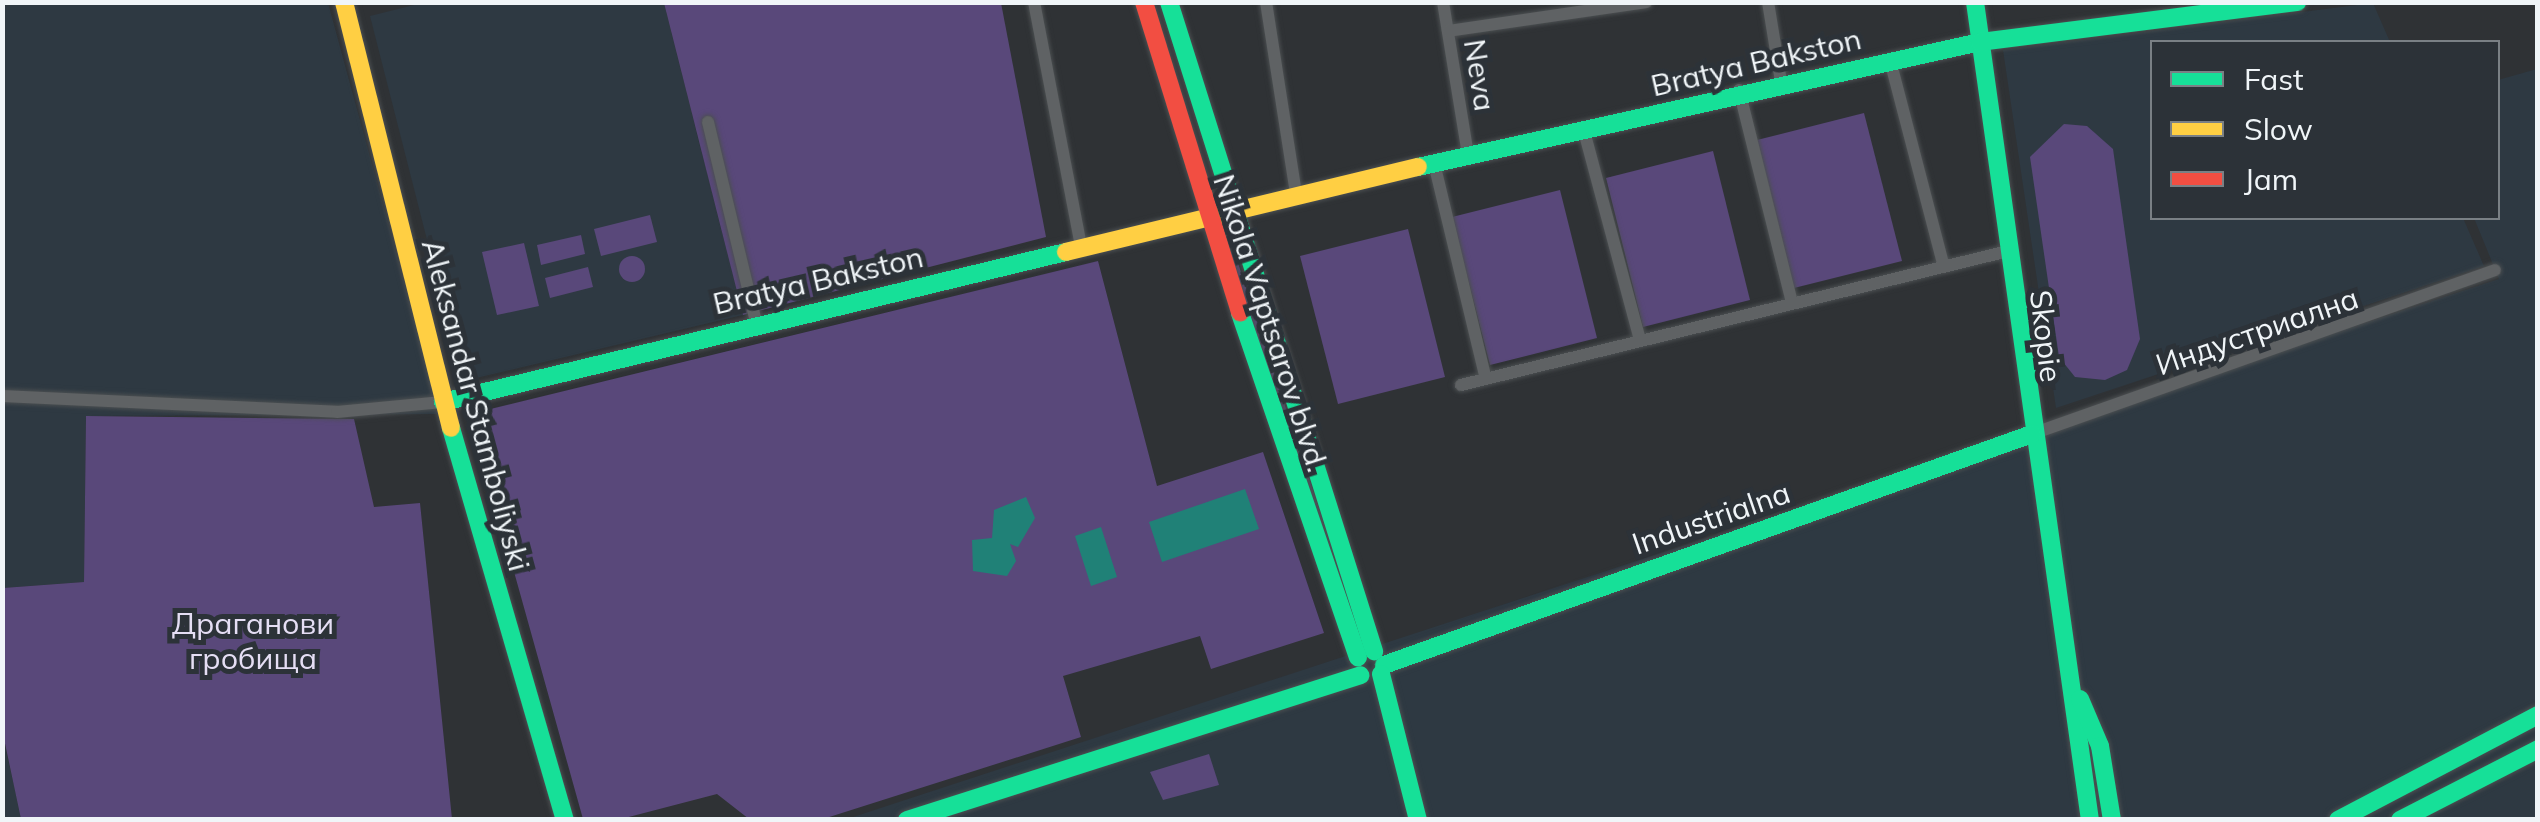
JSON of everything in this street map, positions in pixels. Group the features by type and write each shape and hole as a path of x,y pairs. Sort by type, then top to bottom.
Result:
{"street":[{"name":"Aleksandar Stamboliyski","path":"344,2 444,402 565,820"},
{"path":"1034,2 1081,247"},
{"name":"Nikola Vaptsarov blvd.","path":"1144,2 1207,218 1384,700 1418,820"},
{"name":"Nikola Vaptsarov blvd.","path":"1169,2 1371,665"},
{"path":"1266,2 1296,194"},
{"name":"Neva","path":"1444,2 1468,155"},
{"path":"1448,31 1646,2"},
{"path":"1768,2 1780,82"},
{"name":"Skopie","path":"1975,2 2032,434 2090,820"},
{"name":"Bratya Bakston","path":"444,402 756,322 1434,162 1584,131 1739,90 1980,42 2192,9 2297,2"},
{"path":"1890,60 1943,264"},
{"path":"1739,90 1792,303"},
{"path":"708,122 756,322"},
{"path":"1584,131 1640,340"},
{"path":"1434,162 1486,378"},
{"path":"1461,385 2008,251"},
{"name":"Индустриална","path":"2032,434 2495,270"},
{"path":"2,396 337,412 444,402"},
{"name":"Industrialna","path":"907,820 1407,653 2032,434"},
{"name":"Skopie","path":"2070,675 2100,746 2112,820"},
{"path":"2338,820 2538,716"},
{"path":"2400,820 2538,749"}],"shaded area":[{"path":"3,3 328,3 440,414 86,416 84,582 3,588"},
{"path":"422,3 664,3 743,315 463,381 370,16"},
{"path":"2373,3 2389,40 2150,40 2150,220 2464,220 2484,266 2056,408 2003,50"},
{"path":"2537,69 2537,819 844,820 2499,279 2475,220 2500,220 2500,79"},
{"path":"1245,489 1259,529 1162,562 1149,522"},
{"path":"1026,497 1035,518 1018,547 1010,544 1016,561 1007,576 973,571 972,540 992,538 994,510"},
{"path":"1101,527 1117,577 1091,586 1075,536"},
{"path":"2,734 14,785 21,819 3,819"}],"green space":[{"path":"664,3 1001,3 1046,237 743,315"},
{"path":"1864,113 1902,261 1794,288 1757,140"},
{"path":"2064,124 2087,126 2113,149 2140,339 2127,370 2105,380 2075,377 2059,357 2030,157"},
{"path":"1713,151 1750,300 1643,327 1606,178"},
{"path":"1560,190 1597,338 1490,365 1452,217"},
{"path":"650,215 657,242 601,256 594,229"},
{"path":"1408,229 1445,377 1338,404 1300,256"},
{"path":"581,235 585,254 541,265 537,245"},
{"path":"524,243 539,306 497,315 482,252"},
{"path":"1234,251 1354,615 1346,617 1225,253"},
{"path":"632,256 641,260 645,269 641,278 632,282 623,278 619,269 623,260"},
{"path":"1098,261 1157,486 1263,452 1324,633 1211,669 1200,636 1063,676 1081,737 823,819 749,819 717,794 621,819 583,819 470,414"},
{"path":"588,267 593,287 550,298 545,278"},
{"name":"Драганови гробища","path":"86,416 354,419 374,507 420,503 452,819 21,819 3,734 3,588 84,582"},
{"path":"1209,754 1219,785 1163,800 1150,772"}],"traffic: fast":[{"path":"1169,2 1374,651"},
{"path":"1975,2 2090,820"},
{"path":"1418,167 1980,42 2297,2"},
{"path":"443,402 1066,252"},
{"path":"1240,313 1358,657"},
{"path":"451,428 565,820"},
{"path":"1384,665 2032,434"},
{"path":"1381,674 1418,820"},
{"path":"907,820 1360,675"},
{"path":"2080,699 2100,746 2112,820"},
{"path":"2338,820 2538,715"},
{"path":"2400,820 2538,749"}],"traffic: slow":[{"path":"344,2 451,428"},
{"path":"1066,252 1418,167"}],"traffic: jam":[{"path":"1144,2 1240,313"}]}
